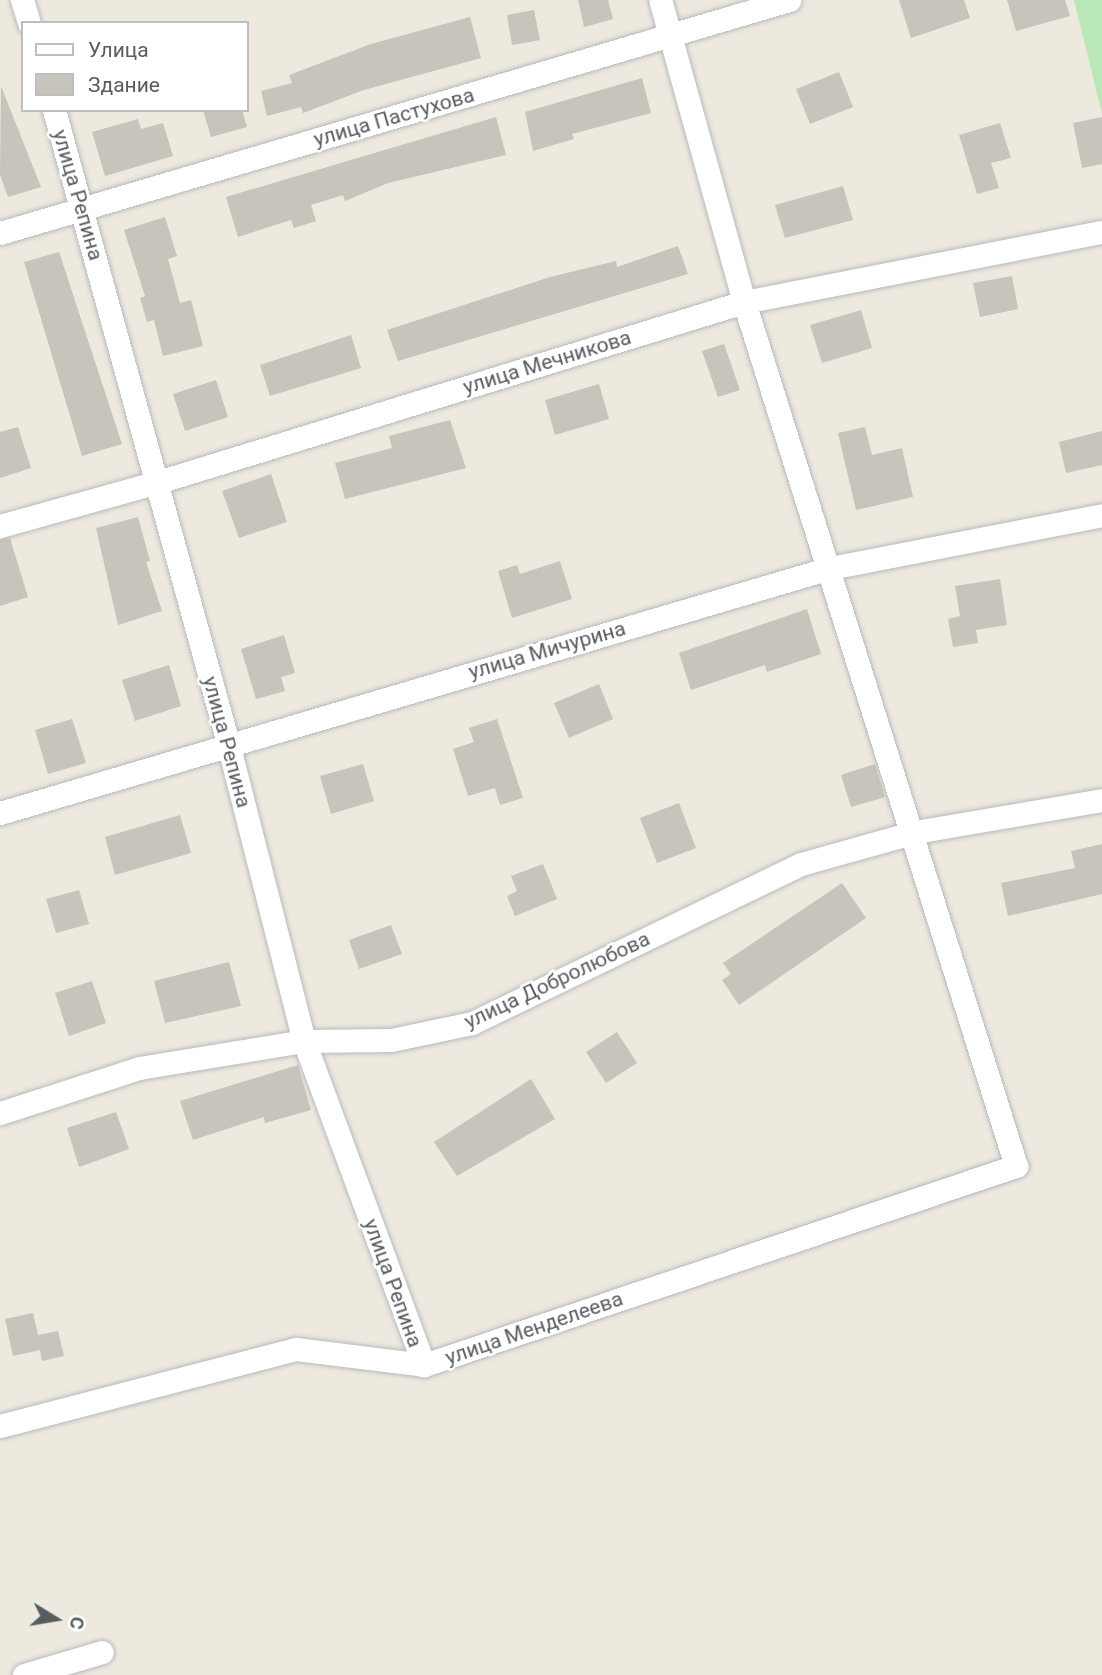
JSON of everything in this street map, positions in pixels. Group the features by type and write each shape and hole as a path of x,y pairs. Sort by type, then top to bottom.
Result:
{"street":[{"path":"22,0 28,21"},
{"path":"660,0 744,302 915,832"},
{"name":"улица Пастухова","path":"0,233 789,0"},
{"name":"улица Репина","path":"55,112 158,482 304,1041 424,1365"},
{"name":"улица Мечникова","path":"0,526 158,482 744,302 1102,232"},
{"name":"улица Мичурина","path":"0,813 228,743 830,568 1102,516"},
{"name":"улица Добролюбова","path":"0,1113 139,1068 304,1041 391,1040 472,1023 801,863 915,832 1102,800"},
{"name":"улица Менделеева","path":"0,1426 296,1349 424,1365 1016,1166 915,832"},
{"path":"24,1675 102,1652"}],"green space":[{"path":"1074,0 1102,0 1102,114"}],"building":[{"path":"578,0 608,0 613,19 584,27"},
{"path":"899,0 964,0 970,18 911,38"},
{"path":"1007,0 1065,0 1070,16 1016,31"},
{"path":"534,10 540,40 512,45 507,15"},
{"path":"470,17 481,58 364,90 303,113 301,107 267,116 261,91 292,83 289,75 371,44"},
{"path":"839,72 853,107 810,124 796,89"},
{"path":"642,78 651,113 572,134 574,139 533,151 525,112"},
{"path":"1,86 41,187 8,197 0,175"},
{"path":"204,112 243,112 247,127 211,137"},
{"path":"496,117 506,155 388,183 345,201 343,195 311,205 316,221 294,228 291,220 238,237 226,197"},
{"path":"1102,117 1102,164 1082,168 1073,123"},
{"path":"138,119 141,129 163,123 173,156 105,176 92,132"},
{"path":"1000,123 1011,158 991,163 999,188 977,194 959,135"},
{"path":"843,186 853,220 785,238 775,205"},
{"path":"165,217 177,256 168,259 180,303 191,300 203,346 163,356 154,320 147,322 140,298 145,296 124,230"},
{"path":"678,246 688,274 398,361 387,330 550,277 616,261 617,267"},
{"path":"59,252 122,444 82,456 24,262"},
{"path":"1012,276 1018,309 980,317 973,283"},
{"path":"861,310 872,348 822,363 810,325"},
{"path":"351,335 361,368 270,396 260,365"},
{"path":"724,344 740,390 718,397 702,351"},
{"path":"216,380 228,417 185,431 173,394"},
{"path":"599,384 609,419 555,435 545,400"},
{"path":"450,420 466,468 345,499 335,463 392,448 389,436"},
{"path":"18,427 31,468 0,478 0,432"},
{"path":"865,427 872,455 902,448 913,497 856,510 838,433"},
{"path":"1102,431 1102,465 1066,473 1059,442"},
{"path":"271,474 287,522 239,538 222,491"},
{"path":"138,517 150,561 146,562 162,611 118,625 96,528"},
{"path":"10,538 28,597 0,606 0,540"},
{"path":"560,561 572,599 512,618 498,571 517,565 520,574"},
{"path":"1000,579 1007,625 976,630 978,643 953,647 948,619 960,616 955,586"},
{"path":"807,609 821,654 767,672 765,665 691,690 679,653"},
{"path":"284,635 295,673 281,677 285,691 256,699 241,649"},
{"path":"169,665 181,706 135,721 122,680"},
{"path":"599,684 613,719 569,738 554,703"},
{"path":"72,719 86,763 48,774 35,730"},
{"path":"497,719 523,798 500,805 495,788 468,796 453,749 474,742 469,728"},
{"path":"363,764 374,801 331,814 320,776"},
{"path":"875,764 885,797 851,807 841,775"},
{"path":"679,803 696,848 657,863 640,818"},
{"path":"180,815 191,853 115,875 105,837"},
{"path":"1102,844 1102,894 1008,916 1001,883 1075,868 1071,851"},
{"path":"543,864 557,899 515,916 507,896 517,891 511,876"},
{"path":"842,883 866,918 739,1005 722,980 731,974 723,963"},
{"path":"79,890 89,924 56,933 46,899"},
{"path":"391,925 402,954 359,969 349,940"},
{"path":"229,962 241,1006 165,1023 154,981"},
{"path":"92,981 106,1023 69,1036 55,993"},
{"path":"617,1032 637,1063 606,1083 586,1052"},
{"path":"298,1065 311,1110 265,1123 264,1117 193,1140 180,1101"},
{"path":"531,1079 555,1119 457,1176 434,1142"},
{"path":"116,1112 129,1149 79,1167 67,1128"},
{"path":"33,1313 38,1335 58,1331 64,1356 42,1361 40,1350 13,1356 5,1319"}]}
